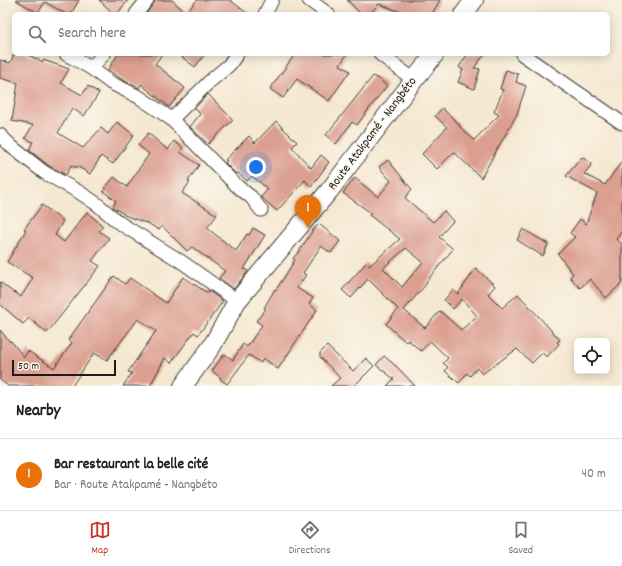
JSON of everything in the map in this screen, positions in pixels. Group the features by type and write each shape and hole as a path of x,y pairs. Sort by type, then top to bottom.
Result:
{"main road":[{"path":"465,12 474,0"},
{"name":"Route Atakpamé - Nangbéto","path":"183,386 212,346 237,301 329,191 433,56"}],"street":[{"path":"138,12 147,0"},
{"path":"266,12 272,0"},
{"path":"310,0 325,12"},
{"path":"70,56 91,68 111,83 138,97 170,118 237,186 251,198 261,210"},
{"path":"91,68 102,56"},
{"path":"170,118 175,116 235,56"},
{"path":"383,56 414,80"},
{"path":"525,56 622,123"},
{"path":"0,135 12,147 45,173 97,204 118,222 182,262 237,301"}],"building":[{"path":"16,0 79,0 72,12 62,12 45,2 39,12"},
{"path":"99,0 128,0 119,12 112,12"},
{"path":"156,0 172,0 185,12 147,12"},
{"path":"197,0 230,0 245,12 187,12"},
{"path":"347,0 440,0 433,12 401,12 379,4 371,12 359,12"},
{"path":"13,56 30,56 43,62 43,60 69,69 61,83 82,95 88,86 99,93 84,116 72,108 58,133 83,148 101,128 108,134 117,122 134,135 113,164 101,156 90,174 77,166 76,168 71,165 66,175 49,166 29,150 33,142 25,138 33,125 12,121 18,83 0,78 0,60 10,63"},
{"path":"117,56 161,56 155,64 185,88 169,107 141,84 139,88 108,70"},
{"path":"181,56 203,56 195,67"},
{"path":"294,56 346,56 340,65 350,71 329,101 297,79 283,98 270,89"},
{"path":"467,56 483,56 474,68 480,69 474,89 458,82 463,70 459,67"},
{"path":"506,70 518,74 516,82 526,86 517,114 481,178 454,152 437,169 422,154 447,127 435,116 442,108 474,140 499,115 494,112 503,90 500,89"},
{"path":"373,76 378,78 387,86 357,125 352,122 336,144 326,135"},
{"path":"208,94 233,120 208,144 190,127 200,114 195,108"},
{"path":"276,121 297,142 292,147 311,168 321,155 329,162 311,187 305,180 277,211 261,197 268,189 252,176 247,181 238,173 236,174 225,163 227,161 225,160 249,136 255,143"},
{"path":"148,133 168,150 174,141 183,148 180,152 199,165 182,193 217,215 207,228 236,251 247,234 249,235 253,228 265,235 244,269 248,271 234,289 219,278 225,271 192,247 187,251 162,226 159,230 146,222 124,215 113,207 116,201 103,191 114,177 127,187 149,154 138,145"},
{"path":"582,157 592,164 584,174 605,185 622,161 622,231 616,239 622,244 622,283 606,298 590,279 580,288 570,277 573,274 558,254 575,237 570,233 580,219 586,224 597,193 566,176"},
{"path":"388,160 412,189 405,198 433,222 444,211 453,221 439,237 453,249 404,310 425,328 440,311 461,330 477,316 462,299 453,309 444,300 453,290 458,294 476,268 495,286 488,294 502,308 518,294 560,340 557,342 559,344 547,357 542,353 532,363 517,349 482,374 477,368 470,376 467,373 459,383 445,371 448,367 443,363 448,358 430,341 421,351 408,340 406,342 386,324 398,309 368,279 351,298 342,290 366,263 369,266 400,239 369,215 371,213 343,193 355,178 378,197 391,181 379,167","holes":["406,248 423,262 402,287 383,268"]},
{"path":"42,205 63,221 55,235 64,242 87,212 103,226 99,231 109,238 92,261 100,266 47,333 29,318 23,324 0,304 0,282 21,297 33,278 7,262 26,230 24,229"},
{"path":"319,224 340,241 331,253 321,246 303,273 306,275 297,288 313,298 309,304 317,310 278,369 263,358 261,363 249,355 227,384 212,371 224,354 233,360 243,344 247,347 262,325 256,321 266,309 264,308 275,289 276,290 295,260 293,258"},
{"path":"523,229 548,244 543,256 517,240"},
{"path":"114,276 125,284 130,278 166,303 183,277 206,292 209,291 223,301 198,335 194,332 171,363 165,358 150,386 123,386 132,373 128,372 156,331 138,319 107,360 94,353 72,386 8,386 0,380 0,330 24,357 28,351 54,368 72,343 68,340"},
{"path":"327,346 353,371 366,358 374,366 354,386 331,386 340,378 320,357 320,353"},
{"path":"384,356 415,386 387,386 394,379 376,365"}],"place":[{"name":"Bar restaurant la belle cité","path":"308,228"}]}
